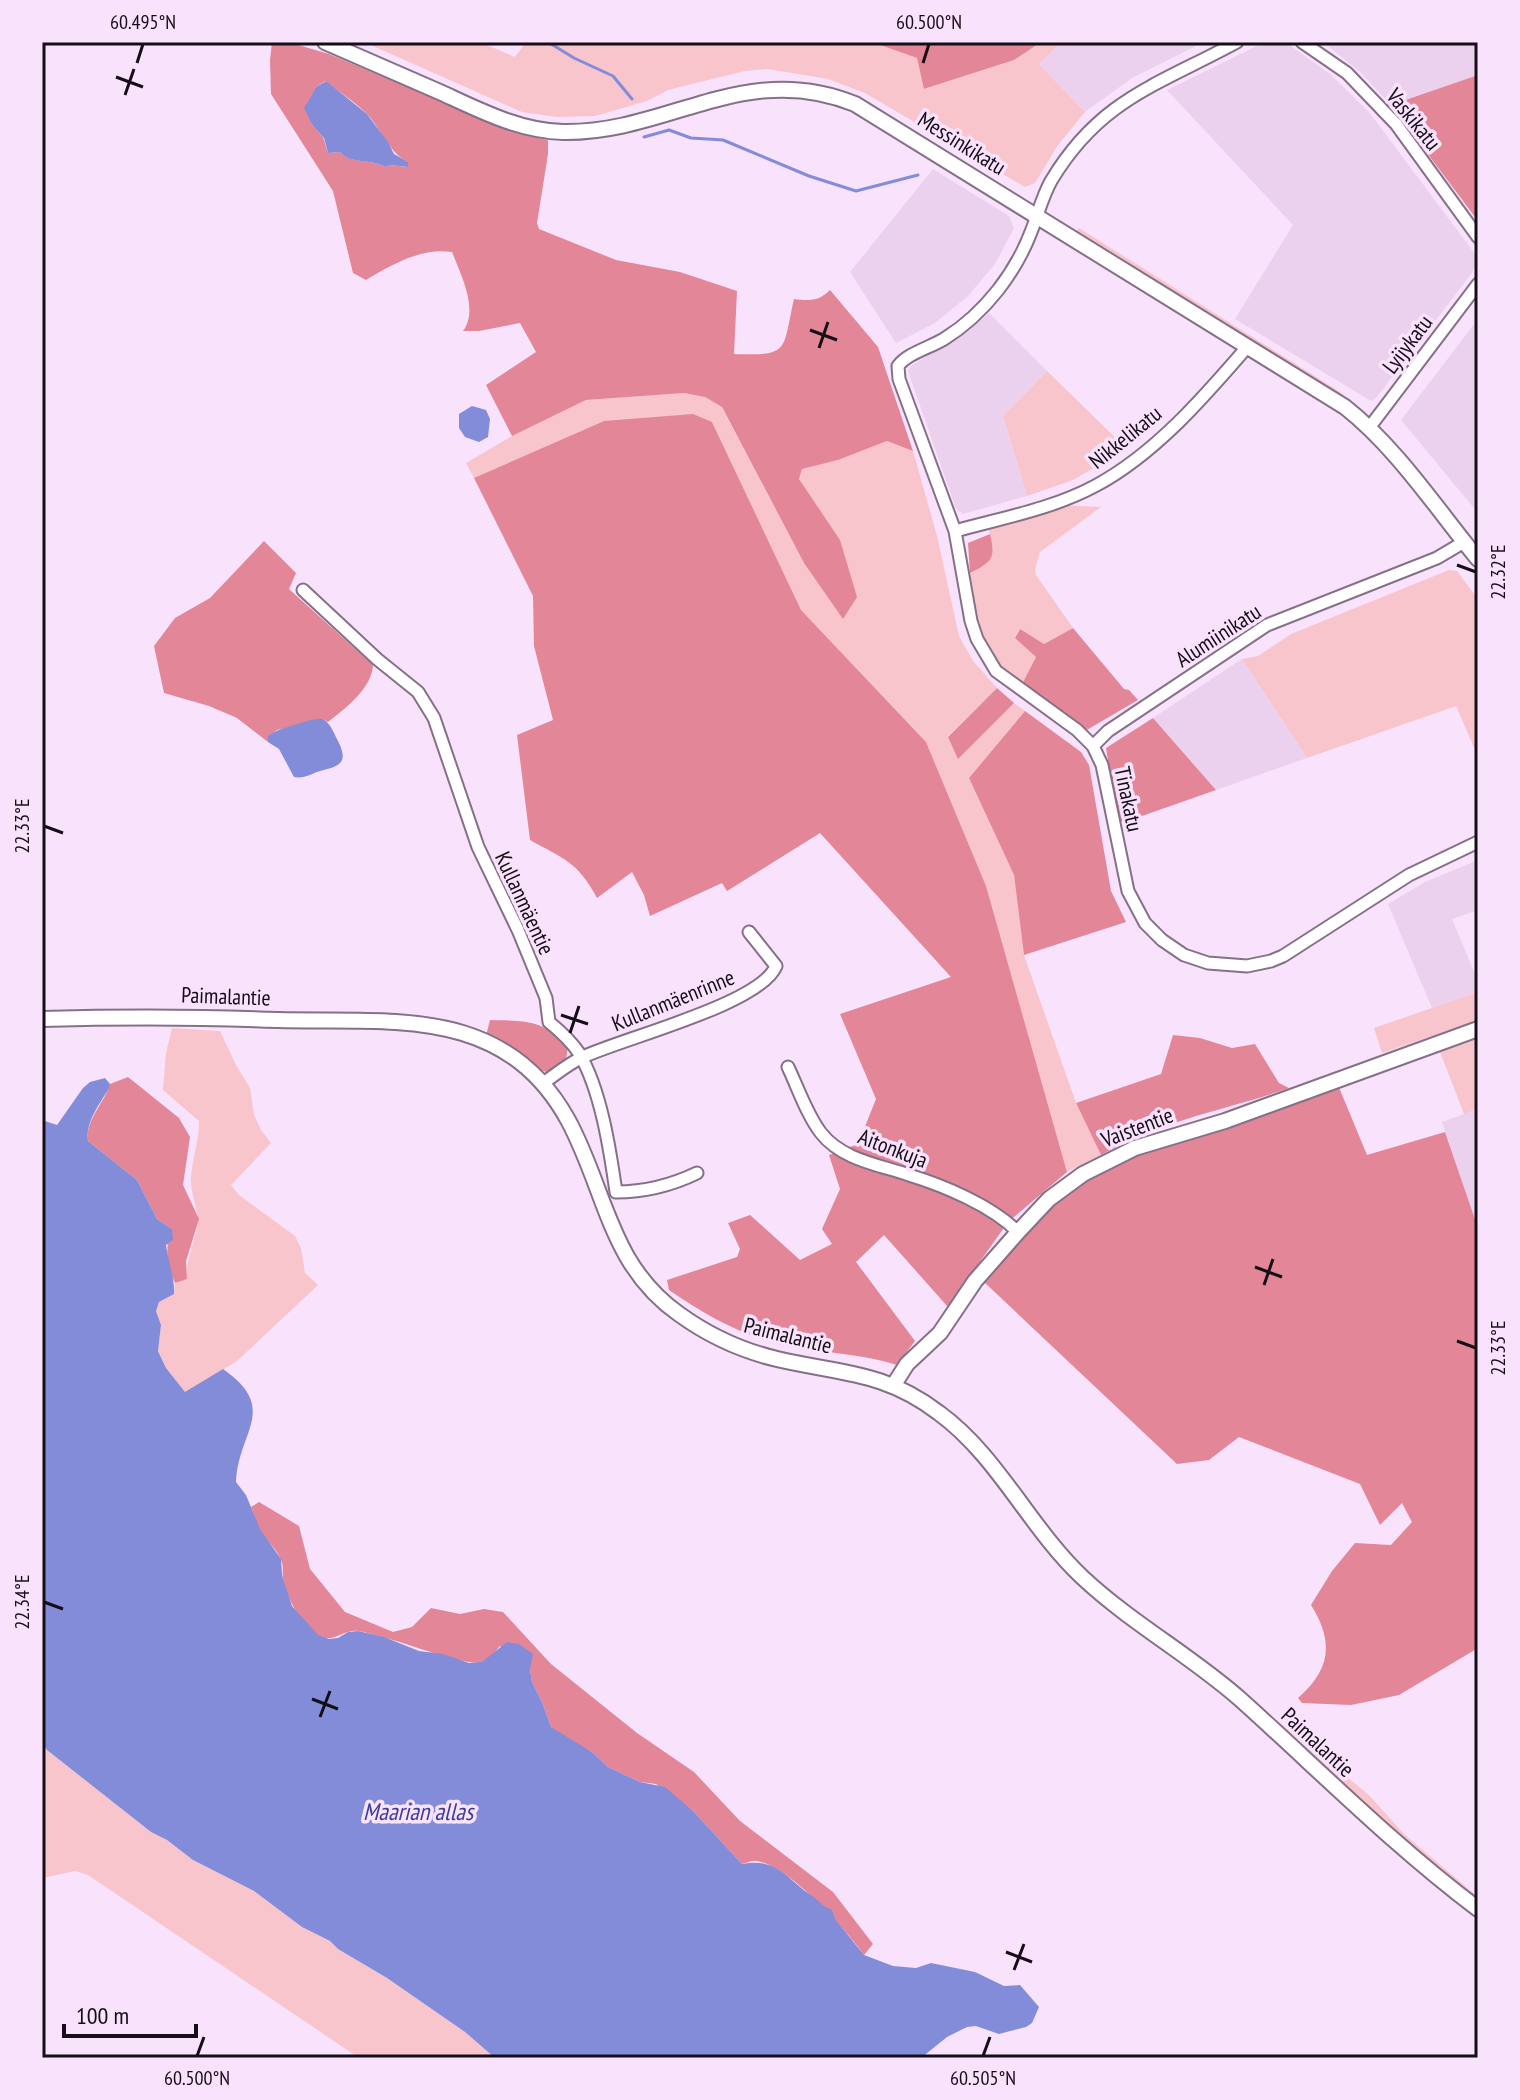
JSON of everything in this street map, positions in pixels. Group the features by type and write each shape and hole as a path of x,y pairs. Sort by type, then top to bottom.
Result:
{"street":[{"name":"Messinkikatu","path":"325,42 499,118 542,131 608,129 747,91 794,89 836,97 865,109 1345,407 1369,428 1478,559"},
{"path":"1037,215 1050,184 1081,139 1098,122 1138,92 1237,42"},
{"name":"Vaskikatu","path":"1302,42 1347,73 1396,124 1478,237"},
{"name":"Tinakatu","path":"1037,215 1024,251 982,307 947,337 909,356 898,366 899,379 955,531 971,621 986,656 996,671 1010,683 1077,730 1093,746 1102,765 1125,880 1133,903 1145,923 1184,955 1208,963 1247,966 1283,956 1409,875 1478,842"},
{"name":"Lyijykatu","path":"1369,428 1478,284"},
{"name":"Nikkelikatu","path":"955,531 1056,504 1108,478 1161,437 1248,346"},
{"name":"Alumiinikatu","path":"1093,746 1108,731 1267,625 1437,558 1464,542"},
{"name":"Kullanmäentie","path":"303,590 377,659 418,692 434,718 478,847 546,998 549,1022 566,1037 581,1057 605,1128 616,1192 648,1189 697,1173"},
{"name":"Kullanmäenrinne","path":"542,1084 581,1057 724,1004 763,982 776,966 749,932"},
{"name":"Paimalantie","path":"42,1019 152,1016 429,1023 498,1048 521,1062 542,1084 570,1123 624,1253 640,1278 662,1302 704,1330 748,1351 780,1360 849,1371 893,1386 936,1411 968,1440 1083,1578 1241,1699 1411,1857 1478,1909"},
{"name":"Vaistentie","path":"893,1386 907,1364 940,1333 975,1281 1018,1232 1049,1199 1083,1174 1110,1159 1178,1134 1225,1121 1478,1029"},
{"name":"Aitonkuja","path":"788,1067 819,1131 834,1145 873,1165 921,1179 1002,1216 1018,1232"}],"shaded area":[{"path":"272,42 288,42 329,54 516,133 548,140 537,223 539,229 616,260 680,272 737,291 734,354 766,354 781,347 794,299 814,299 830,290 878,347 913,451 887,441 838,460 802,469 799,479 840,540 857,597 843,619 804,563 722,407 705,397 684,393 586,400 512,436 486,385 536,352 520,323 463,331 469,303 452,252 418,255 366,280 353,273 333,191 271,94","holes":["325,81 372,119 395,152 408,162 408,167 385,167 350,159 340,152 328,153 323,137 313,126 305,107 316,87"]},
{"path":"364,42 480,42 515,57 526,42 872,42 917,58 925,89 1014,60 1041,42 1062,42 1039,64 1085,112 1058,145 1035,183 1025,187 865,93 828,79 768,69 745,71 668,90 647,101 595,116 557,117 522,112"},
{"path":"872,42 1041,42 1014,60 924,89 917,58"},
{"path":"1062,42 1204,42 1132,78 1085,112 1039,64"},
{"path":"1279,42 1291,46 1330,74 1369,112 1475,254 1472,273 1371,401 1235,319 1293,225 1167,90 1263,43"},
{"path":"1323,42 1478,42 1478,75 1391,105 1360,72"},
{"path":"1478,75 1478,221 1391,105"},
{"path":"933,169 1009,216 1014,228 995,264 968,296 935,323 896,343 850,272"},
{"path":"1079,228 1344,395 1335,394 1075,232"},
{"path":"989,313 1047,371 1003,416 1027,496 963,514 956,509 908,371 912,365 963,335"},
{"path":"1478,319 1478,513 1401,420"},
{"path":"1047,371 1127,449 1073,480 1027,496 1003,416"},
{"path":"684,393 705,397 721,406 804,563 805,490 799,479 802,469 838,460 887,441 913,451 937,536 959,636 973,661 997,688 948,736 958,758 1014,703 1025,711 969,778 1014,875 1024,955 1076,1103 1101,1155 1067,1172 986,886 926,742 801,610 712,422 604,421 474,478 466,463 512,436 586,400"},
{"path":"693,414 712,422 801,610 926,742 986,886 1067,1172 1008,1222 948,1307 884,1235 856,1262 915,1341 897,1365 781,1345 747,1334 669,1290 667,1280 737,1257 740,1249 728,1223 750,1215 800,1260 832,1244 822,1229 840,1189 829,1155 858,1144 876,1099 840,1014 951,977 820,833 727,891 722,883 650,916 632,872 597,898 576,869 530,840 517,735 553,720 534,646 533,596 474,478 604,421"},
{"path":"1058,505 1101,507 1040,552 1036,575 1073,628 1044,644 1019,629 1015,638 1036,657 1021,686 988,649 974,609 968,575 984,565 991,556 988,527"},
{"path":"990,534 992,554 988,562 970,573 968,543"},
{"path":"264,541 296,573 289,589 373,665 363,689 328,722 323,719 277,730 269,736 268,742 237,718 164,693 154,646 175,618 210,598"},
{"path":"1449,570 1457,571 1478,599 1478,757 1456,706 1307,758 1242,659 1258,656 1291,634"},
{"path":"1073,628 1124,689 1138,700 1085,731 1021,686 1036,657 1015,638 1020,629 1044,644"},
{"path":"1242,659 1307,758 1216,790 1153,718"},
{"path":"997,688 1014,703 958,759 948,737"},
{"path":"1025,711 1081,752 1089,765 1111,891 1126,922 1024,955 1014,875 969,778"},
{"path":"1153,718 1216,790 1122,823 1116,810 1106,748"},
{"path":"1478,860 1478,910 1452,919 1478,981 1478,992 1432,1008 1388,904 1425,882"},
{"path":"1478,992 1478,1020 1382,1053 1374,1028"},
{"path":"490,1020 542,1026 568,1047 566,1059 547,1072 534,1069 510,1045 486,1036"},
{"path":"172,1028 220,1031 250,1088 254,1115 271,1143 231,1185 239,1195 295,1236 301,1248 305,1273 318,1285 237,1361 185,1393 166,1368 158,1350 161,1325 156,1311 159,1302 174,1294 175,1283 187,1278 198,1222 191,1178 199,1121 163,1090"},
{"path":"1173,1035 1200,1038 1232,1048 1255,1044 1279,1083 1289,1088 1146,1133 1101,1155 1076,1103 1161,1074"},
{"path":"1478,1039 1478,1109 1464,1114 1440,1052"},
{"path":"128,1077 179,1118 190,1137 183,1185 199,1219 186,1261 187,1279 175,1283 168,1256 172,1229 157,1219 137,1180 88,1141 89,1126 110,1084"},
{"path":"1338,1085 1367,1155 1445,1132 1478,1228 1478,1648 1399,1695 1351,1705 1302,1703 1298,1698 1317,1676 1326,1654 1323,1631 1311,1605 1332,1571 1355,1543 1391,1545 1412,1522 1402,1503 1380,1525 1360,1484 1239,1437 1209,1460 1177,1464 983,1281 1062,1196 1108,1166"},
{"path":"1478,1109 1478,1228 1442,1122"},
{"path":"259,1502 299,1526 310,1569 345,1612 393,1632 412,1627 431,1608 460,1614 484,1609 503,1612 551,1664 637,1733 694,1772 740,1821 833,1892 873,1944 864,1955 830,1914 782,1872 754,1861 742,1864 694,1812 656,1784 640,1782 608,1767 592,1752 558,1733 551,1727 532,1682 530,1669 500,1646 487,1659 474,1663 361,1631 333,1638 317,1635 305,1624 291,1602 281,1560 260,1530 251,1507"},
{"path":"1274,1718 1369,1795 1404,1834 1478,1897 1478,1904 1445,1879 1272,1721"},
{"path":"42,1742 47,1750 151,1832 193,1860 254,1891 302,1927 330,1941 387,1978 465,2032 495,2058 359,2058 88,1875 75,1871 42,1878"}],"water":[{"path":"326,81 367,114 394,154 408,162 408,167 385,167 350,159 340,152 328,153 324,138 313,126 304,108 316,87"},
{"path":"472,406 486,410 490,419 488,437 479,442 465,437 459,428 459,414"},
{"path":"323,719 330,726 343,754 341,762 304,777 294,777 279,749 268,742 268,736"},
{"name":"Maarian allas","path":"105,1078 110,1084 109,1088 91,1120 88,1141 137,1180 157,1219 172,1229 173,1240 166,1245 174,1294 159,1302 156,1311 161,1325 158,1351 166,1368 185,1392 223,1369 240,1383 249,1396 253,1409 252,1421 238,1464 236,1482 246,1495 260,1529 281,1559 282,1575 292,1606 318,1635 329,1639 358,1631 469,1663 482,1662 507,1642 519,1644 533,1654 530,1669 532,1682 551,1727 592,1752 608,1767 640,1782 665,1787 694,1812 742,1864 762,1863 784,1873 832,1910 835,1919 864,1955 893,1966 916,1968 931,1963 975,1972 1004,1986 1020,1985 1039,2007 1032,2023 999,2034 976,2026 967,2027 947,2037 921,2058 495,2058 465,2032 387,1978 330,1941 302,1927 254,1891 193,1860 151,1832 47,1750 42,1742 42,1120 57,1125 83,1088 90,1082"}],"waterway":[{"path":"548,42 613,76 632,99"},
{"path":"644,137 669,130 691,138 723,140 809,176 856,191 918,175"}]}
